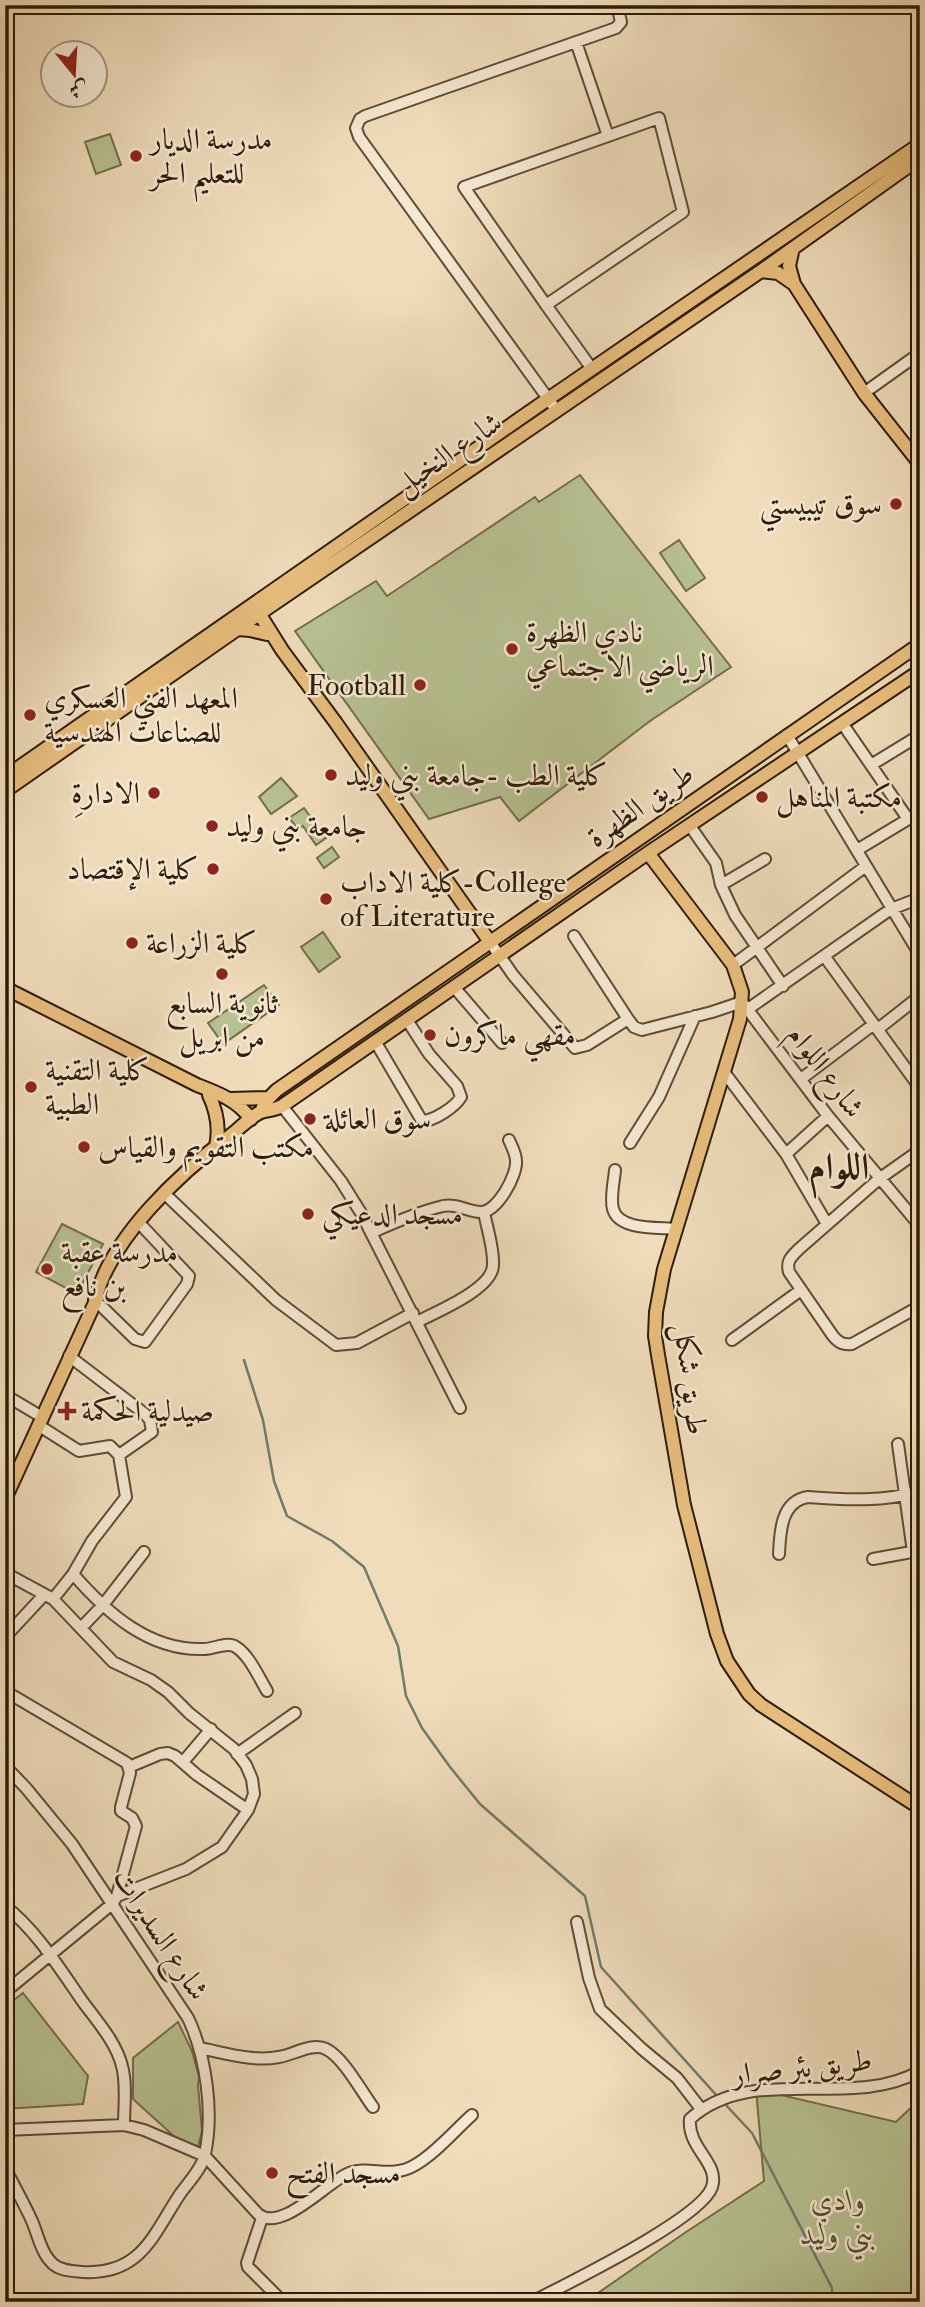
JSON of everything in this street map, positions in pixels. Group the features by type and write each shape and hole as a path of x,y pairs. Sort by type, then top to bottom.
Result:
{"main road":[{"name":"شارع النخيل","path":"5,791 238,629 254,613 275,603 761,271 920,144"},
{"name":"شارع النخيل","path":"5,777 254,613 592,369 920,158"},
{"path":"793,248 789,265 794,284 864,393 918,456"},
{"path":"761,271 778,274 794,284"},
{"path":"269,634 275,603"},
{"path":"254,613 336,723 490,942"},
{"path":"238,629 269,634"},
{"name":"طريق الظهرة","path":"256,1116 276,1090 920,644"},
{"name":"طريق الظهرة","path":"95,1300 101,1280 118,1250 145,1214 216,1146 256,1116 282,1106 648,853 920,671"},
{"name":"طريق شكل","path":"648,853 733,965 741,984 745,1006 660,1286 655,1336 684,1505 717,1634 727,1661 749,1694 761,1705 920,1808"},
{"path":"5,988 229,1099 256,1116"},
{"path":"197,1085 236,1112 256,1116"},
{"path":"209,1095 217,1116 216,1146"},
{"path":"229,1099 268,1098"},
{"name":"طريق الظهرة","path":"5,1499 11,1472 40,1421 95,1300 162,1198"}],"street":[{"path":"557,411 359,137 356,128 365,116 619,26 621,19 617,5"},
{"path":"576,42 608,136"},
{"path":"546,305 682,212 659,118 464,187 546,305 592,369"},
{"path":"864,393 920,353"},
{"path":"842,723 908,818"},
{"path":"788,735 920,955"},
{"path":"872,765 920,735"},
{"path":"857,850 920,812"},
{"path":"690,826 716,863 721,885 735,915 783,986"},
{"path":"721,885 765,859"},
{"path":"733,965 866,866"},
{"path":"574,936 628,1019 634,1027 642,1030 745,1006 783,986 891,909 920,898"},
{"path":"490,942 513,975 575,1048 587,1045 628,1019"},
{"path":"825,957 920,1088"},
{"path":"454,987 502,1043"},
{"path":"801,1079 920,996"},
{"name":"شارع اللوام","path":"745,1006 828,1116 920,1226"},
{"path":"630,1143 660,1097 695,1016"},
{"path":"375,1041 422,1121 430,1120 457,1103 461,1097 457,1086 429,1054 407,1020"},
{"path":"724,1072 786,1154 827,1224"},
{"path":"282,1106 341,1181 372,1233 460,1408"},
{"path":"786,1154 828,1116"},
{"path":"372,1233 416,1213 448,1205 484,1212 493,1207 502,1197 516,1167 509,1140"},
{"path":"920,1150 879,1179 790,1258 787,1265 789,1272 838,1343 852,1344 920,1306"},
{"path":"615,1170 612,1206 618,1218 626,1224 677,1229"},
{"path":"162,1198 276,1300 336,1345 357,1343 473,1292 493,1272 484,1212"},
{"path":"95,1300 135,1339 145,1342 187,1284 189,1276 181,1265 143,1227"},
{"path":"732,1340 801,1290"},
{"path":"69,1356 116,1390 150,1420 152,1432 119,1455"},
{"path":"5,1395 79,1451 110,1446 119,1455 126,1497 92,1541 73,1574 5,1637"},
{"path":"873,1559 916,1551 898,1444"},
{"path":"779,1554 780,1532 787,1512 798,1500 808,1497 905,1496 920,1491"},
{"path":"80,1628 103,1605 144,1552"},
{"path":"5,1573 49,1597 113,1662 151,1680 211,1729 246,1765 254,1794 248,1810 222,1847 186,1869 115,1900 5,1992"},
{"path":"73,1574 103,1605 146,1637 181,1647 236,1647 267,1691"},
{"path":"5,1691 127,1763 130,1773 121,1807 124,1814 135,1821 136,1826 115,1900"},
{"path":"237,1754 295,1713"},
{"path":"183,1762 211,1729"},
{"path":"129,1767 168,1753 248,1810"},
{"name":"شارع السديرات","path":"5,1766 67,1836 115,1900 188,2018 199,2048 206,2085 208,2120 205,2156"},
{"path":"10,1909 49,1955 117,2053 124,2077 124,2125"},
{"path":"5,1923 10,1909"},
{"path":"577,1922 589,1978 600,2009 677,2078 701,2109"},
{"path":"199,2048 258,2060 287,2056 318,2047 325,2048 337,2057 373,2107"},
{"name":"طريق بئر صرار","path":"532,2302 604,2265 675,2223 704,2201 713,2186 712,2172 706,2158 694,2144 689,2130 690,2119 701,2109 743,2093 861,2088 905,2080 920,2071"},
{"path":"5,2130 124,2125 158,2135 205,2156 262,2218 279,2218 346,2174 358,2171 389,2174 405,2171 418,2164 472,2115"},
{"path":"5,2168 47,2258 55,2266 66,2270 98,2273 122,2267 146,2246 162,2226 205,2156"},
{"path":"262,2218 247,2263 279,2298"}],"green space":[{"path":"110,134 121,165 96,174 85,142"},
{"name":"نادي الظهرة الرياضي الاجتماعي","path":"580,475 731,667 650,721 519,821 500,797 429,819 295,631 376,581 387,596 535,497 539,502"},
{"path":"679,540 705,578 686,591 660,553"},
{"path":"281,778 297,796 271,814 259,797"},
{"path":"304,808 326,838 316,845 303,826 298,829 289,818"},
{"path":"332,847 339,857 324,868 317,858"},
{"path":"323,932 340,957 319,972 301,947"},
{"path":"264,985 279,1005 223,1044 208,1023"},
{"path":"62,1224 103,1244 77,1294 36,1272"},
{"path":"23,1993 88,2076 83,2104 5,2109 5,2007"},
{"path":"178,2022 192,2051 199,2077 202,2131 198,2147 177,2139 133,2099 133,2058"},
{"name":"وادي بني وليد","path":"756,2089 896,2122 920,2099 920,2302 585,2302 764,2181"}],"waterway":[{"path":"244,1360 263,1420 274,1481 287,1516 332,1541 364,1567 398,1646 406,1696 422,1728 480,1804 585,1896 601,1967 718,2097"},
{"path":"725,2104 752,2133 832,2288 832,2302"}],"place":[{"name":"مدرسة الديار للتعليم الحر","path":"136,156"},
{"name":"سوق تيبيستي","path":"896,504"},
{"name":"نادي الظهرة الرياضي الاجتماعي","path":"512,649"},
{"name":"Football","path":"420,685"},
{"name":"المعهد الفني العسكري للصناعات الهندسية","path":"30,715"},
{"name":"كلية الطب -جامعة بني وليد","path":"331,775"},
{"name":"ِالادارة","path":"154,793"},
{"name":"مكتبة المناهل","path":"762,797"},
{"name":"جامعة بني وليد","path":"212,826"},
{"name":"كلية الإقتصاد","path":"213,869"},
{"name":"كلية الاداب-College of Literature","path":"326,899"},
{"name":"كلية الزراعة","path":"132,943"},
{"name":"ثانوية السابع من ابريل","path":"222,974"},
{"name":"مقهي ماكرون","path":"430,1035"},
{"name":"كلية التقنية الطبية","path":"31,1087"},
{"name":"سوق العائلة","path":"310,1119"},
{"name":"مكتب التقويم والقياس","path":"84,1147"},
{"name":"مسجد الدعيكي","path":"308,1214"},
{"name":"مدرسة عقبة بن نافع","path":"47,1269"},
{"name":"صيدلية الحكمة","path":"67,1411"},
{"name":"مسجد الفتح","path":"272,2173"}],"district":[{"name":"اللوام","path":"839,1166"}]}
